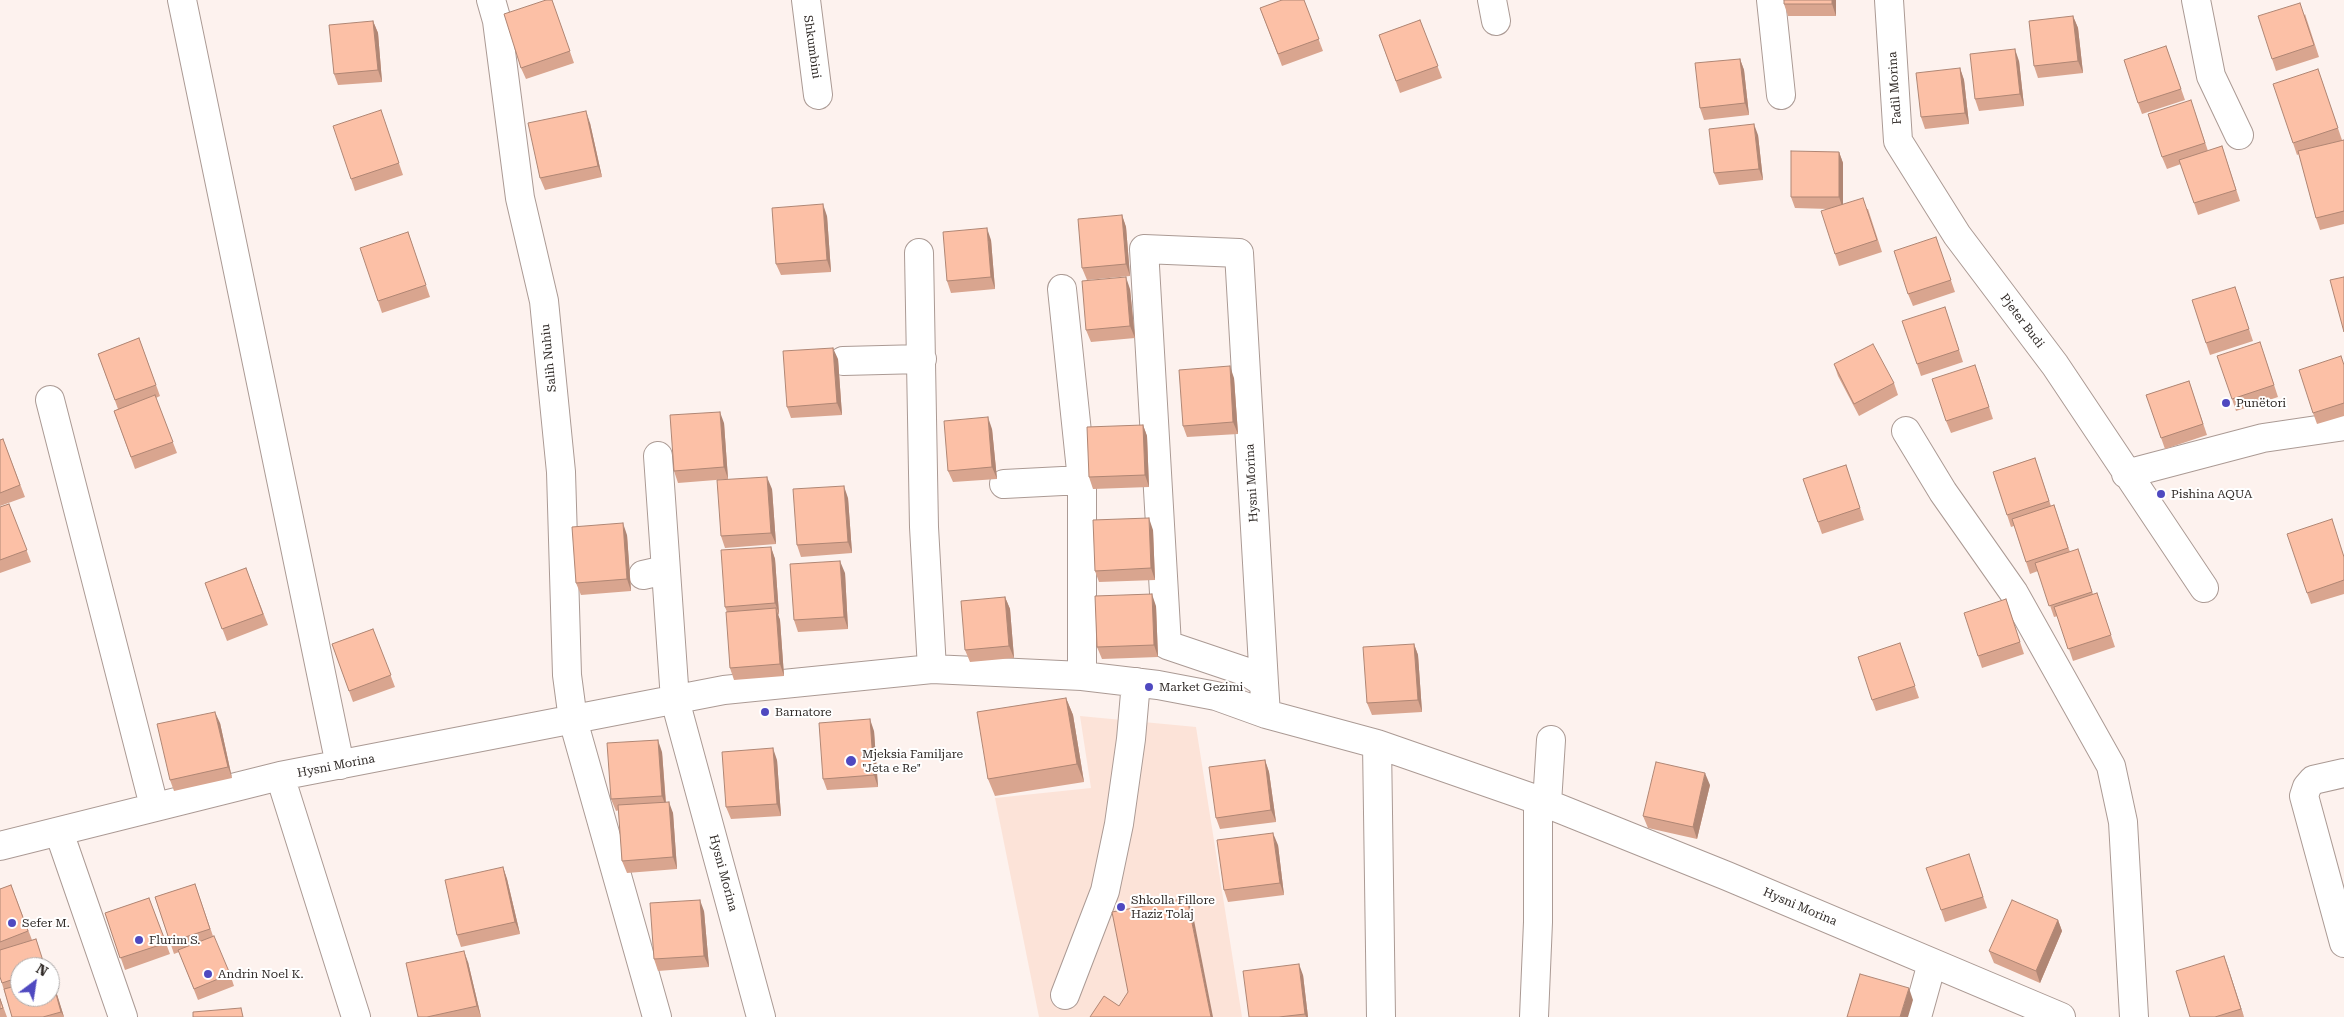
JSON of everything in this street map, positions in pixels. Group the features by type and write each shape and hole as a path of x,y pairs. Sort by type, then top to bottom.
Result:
{"street":[{"path":"182,0 340,765"},
{"name":"Salih Nuhiu","path":"491,0 497,21 520,198 544,301 561,472 566,675 573,720 658,1017"},
{"name":"Shkumbini","path":"806,0 818,95"},
{"path":"1771,0 1781,95"},
{"name":"Fadil Morina","path":"1889,0 1898,140 1915,171"},
{"path":"2196,0 2211,76 2239,136"},
{"name":"Pjeter Budi","path":"1915,171 1957,235 2055,366 2204,588"},
{"name":"Hysni Morina","path":"1264,683 1246,672 1167,644 1144,249 1239,253 1266,714"},
{"path":"920,253 924,527 932,669"},
{"path":"1062,289 1082,480 1082,676"},
{"path":"842,360 922,359"},
{"path":"50,400 154,806"},
{"path":"2126,474 2263,438 2344,426"},
{"path":"1906,432 1943,492 2014,593 2111,766 2124,822 2134,1017"},
{"path":"658,456 654,572 675,700"},
{"path":"1004,484 1082,480"},
{"name":"Hysni Morina","path":"0,846 280,776 724,690 932,669 1082,676 1136,682 1216,696 1266,714 1376,744 1542,801 2061,1017"},
{"path":"1065,995 1105,891 1119,824 1131,739 1136,682"},
{"name":"Hysni Morina","path":"675,700 761,1017"},
{"path":"1534,1017 1542,801 1551,740"},
{"path":"1376,744 1381,1017"},
{"path":"2344,773 2313,780 2307,787 2304,796 2344,943"},
{"path":"280,776 356,1017"},
{"path":"59,832 123,1017"},
{"path":"1917,1017 1932,963"}],"shaded area":[{"name":"Shkolla Fillore Haziz Tolaj","path":"1080,716 1196,727 1242,1017 1039,1017 995,798 1091,788"}],"building":[{"path":"546,0 552,0 570,51 521,68 504,14"},
{"path":"1282,0 1304,0 1319,39 1278,54 1260,8"},
{"path":"1784,0 1832,0 1832,4 1784,4"},
{"path":"2300,3 2314,45 2272,59 2258,16"},
{"path":"2073,16 2078,61 2034,66 2029,21"},
{"path":"1420,20 1438,66 1396,81 1379,35"},
{"path":"373,21 378,70 334,74 329,25"},
{"path":"2166,46 2181,89 2138,103 2124,60"},
{"path":"2015,49 2020,94 1975,99 1970,54"},
{"path":"1740,59 1745,103 1700,108 1695,63"},
{"path":"1960,68 1965,113 1921,117 1916,73"},
{"path":"2318,69 2338,128 2293,143 2273,84"},
{"path":"2191,100 2205,143 2162,157 2148,114"},
{"path":"381,110 399,163 351,179 333,126"},
{"path":"586,111 598,166 540,178 528,123"},
{"path":"1754,124 1759,169 1714,173 1709,129"},
{"path":"2344,140 2344,211 2316,218 2298,151"},
{"path":"2222,146 2236,190 2194,203 2179,160"},
{"path":"1791,151 1839,152 1839,197 1791,197"},
{"path":"1863,198 1877,240 1835,254 1821,211"},
{"path":"823,204 827,260 776,264 772,208"},
{"path":"1122,215 1126,264 1082,268 1078,219"},
{"path":"987,228 991,277 947,281 943,232"},
{"path":"408,232 426,285 378,301 360,248"},
{"path":"1936,237 1951,280 1908,294 1894,251"},
{"path":"1126,277 1130,326 1086,330 1082,281"},
{"path":"2344,277 2344,332 2330,280"},
{"path":"2235,287 2249,329 2206,343 2192,300"},
{"path":"1945,307 1959,350 1917,364 1902,321"},
{"path":"139,338 156,385 115,400 98,354"},
{"path":"2260,342 2274,385 2232,399 2217,356"},
{"path":"1873,344 1894,383 1854,404 1834,364"},
{"path":"833,348 837,403 787,407 783,351"},
{"path":"2341,356 2344,365 2344,403 2313,413 2299,370"},
{"path":"1975,365 1989,407 1946,421 1932,379"},
{"path":"1230,366 1233,422 1183,426 1179,370"},
{"path":"2189,381 2203,424 2161,438 2146,395"},
{"path":"155,395 173,442 131,457 114,411"},
{"path":"720,412 724,467 674,471 670,415"},
{"path":"988,417 992,467 948,471 944,421"},
{"path":"1143,425 1145,475 1089,477 1087,427"},
{"path":"3,439 20,485 0,493 0,440"},
{"path":"2035,458 2049,501 2007,515 1993,472"},
{"path":"1846,465 1860,508 1818,522 1803,479"},
{"path":"767,477 771,533 721,536 717,480"},
{"path":"844,486 848,542 797,545 793,489"},
{"path":"9,504 27,550 0,560 0,507"},
{"path":"2054,505 2068,548 2026,562 2012,519"},
{"path":"1149,518 1151,568 1095,571 1093,520"},
{"path":"2332,519 2344,557 2344,580 2307,593 2287,534"},
{"path":"623,523 627,579 576,583 572,527"},
{"path":"771,547 775,603 725,607 721,550"},
{"path":"2078,549 2092,592 2049,606 2035,563"},
{"path":"840,561 844,617 794,620 790,564"},
{"path":"246,568 263,614 222,629 205,583"},
{"path":"2097,593 2111,635 2068,649 2054,607"},
{"path":"1152,594 1154,645 1097,647 1095,596"},
{"path":"1005,597 1009,646 965,650 961,601"},
{"path":"2006,599 2020,642 1978,656 1964,613"},
{"path":"776,608 780,664 730,668 726,612"},
{"path":"373,629 391,675 349,691 332,644"},
{"path":"1900,643 1915,686 1872,700 1858,657"},
{"path":"1414,644 1418,700 1367,703 1363,647"},
{"path":"1066,698 1077,764 988,779 977,712"},
{"path":"215,712 228,767 170,780 157,724"},
{"name":"Mjeksia Familjare \"Jeta e Re\"","path":"870,719 874,775 823,779 819,723"},
{"path":"658,740 662,796 611,799 607,743"},
{"path":"773,748 777,804 726,807 722,752"},
{"path":"1265,760 1271,810 1216,818 1209,767"},
{"path":"1656,762 1705,773 1693,827 1643,816"},
{"path":"669,802 673,857 622,861 618,805"},
{"path":"1273,833 1280,883 1224,890 1217,840"},
{"path":"1969,854 1983,897 1941,910 1926,868"},
{"path":"503,867 515,922 457,935 445,880"},
{"path":"195,884 210,929 170,942 155,897"},
{"name":"Sefer M.","path":"11,885 28,931 0,942 0,889"},
{"name":"Flurim S.","path":"149,898 166,943 120,958 105,913"},
{"path":"1187,898 1211,1017 1090,1017 1104,996 1119,1006 1128,992 1112,912"},
{"path":"700,900 704,956 654,959 650,903"},
{"path":"2012,900 2058,920 2036,971 1989,951"},
{"name":"Andrin Noel K.","path":"214,936 230,974 194,989 178,950"},
{"path":"36,939 42,957 10,957 10,980 2,983 0,977 0,950"},
{"path":"464,951 477,1006 427,1017 418,1017 406,963"},
{"path":"2224,956 2241,1009 2215,1017 2190,1017 2176,971"},
{"path":"1299,964 1305,1014 1279,1017 1249,1017 1243,971"},
{"path":"1860,974 1909,988 1900,1017 1847,1017"},
{"path":"10,988 10,1007 60,1007 61,1012 43,1017 12,1017 4,989"},
{"path":"241,1008 243,1017 193,1017 193,1012"}],"place":[{"name":"Punëtori","path":"2226,403"},
{"name":"Pishina AQUA","path":"2161,494"},
{"name":"Market Gezimi","path":"1149,687"},
{"name":"Barnatore","path":"765,712"},
{"name":"Mjeksia Familjare \"Jeta e Re\"","path":"851,761"},
{"name":"Shkolla Fillore Haziz Tolaj","path":"1121,907"},
{"name":"Sefer M.","path":"12,923"},
{"name":"Flurim S.","path":"139,940"},
{"name":"Andrin Noel K.","path":"208,974"}]}
